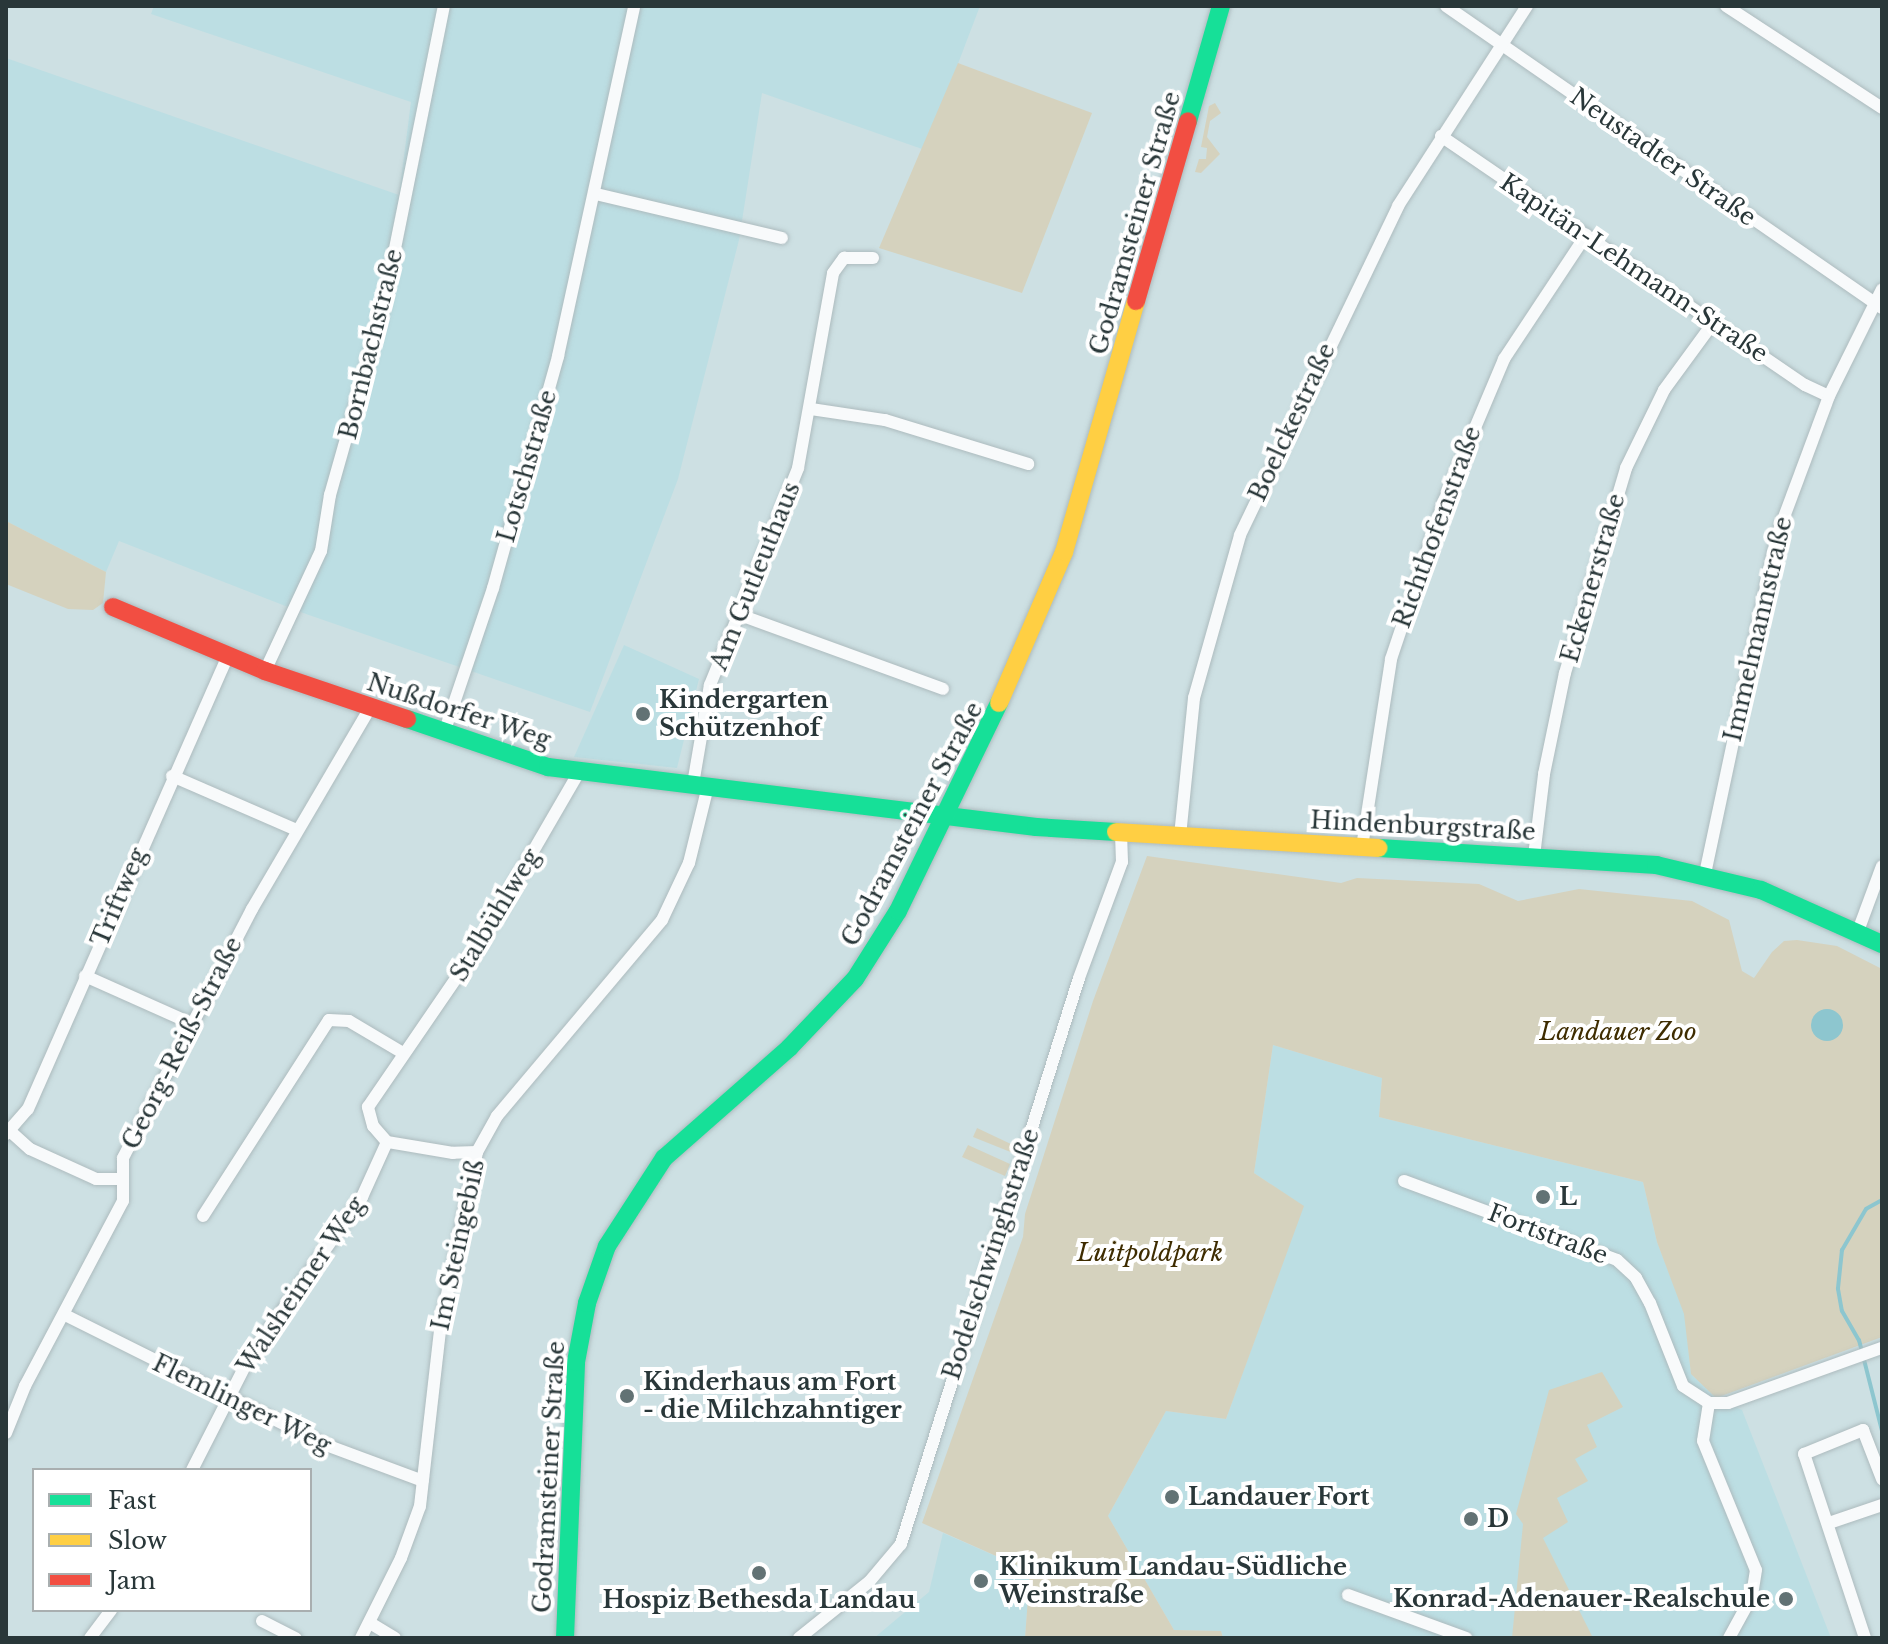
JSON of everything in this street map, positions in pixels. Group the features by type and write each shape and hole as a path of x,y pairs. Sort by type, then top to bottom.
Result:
{"street":[{"name":"Bornbachstraße","path":"265,671 321,551 330,495 383,308 444,6"},
{"name":"Lotschstraße","path":"444,733 521,490 596,194 634,6"},
{"name":"Godramsteiner Straße","path":"565,1638 576,1362 587,1303 607,1246 664,1158 789,1048 855,979 948,814 1001,708 1060,564 1221,6"},
{"name":"Neustadter Straße","path":"1446,6 1878,306"},
{"name":"Boelckestraße","path":"1180,836 1194,698 1230,559 1377,245 1441,136 1527,6"},
{"path":"1726,6 1882,108"},
{"name":"Kapitän-Lehmann-Straße","path":"1441,136 1805,385 1829,396"},
{"path":"596,194 782,238"},
{"name":"Richthofenstraße","path":"1362,847 1391,659 1445,499 1504,359 1586,235"},
{"name":"Am Gutleuthaus","path":"700,785 710,685 789,499 811,409 837,263 852,256 873,258"},
{"name":"Immelmannstraße","path":"1705,874 1766,574 1829,396 1878,306 1882,289"},
{"name":"Eckenerstraße","path":"1534,856 1544,774 1565,673 1626,468 1664,390 1713,323"},
{"path":"811,409 885,420 1028,464"},
{"name":"Nußdorfer Weg","path":"113,607 265,671 514,758 579,772 948,814"},
{"path":"740,615 943,689"},
{"name":"Triftweg","path":"8,1133 28,1109 172,776 228,656"},
{"name":"Georg-Reiß-Straße","path":"6,1433 25,1386 123,1201 123,1158 297,830 370,708"},
{"name":"Stalbühlweg","path":"387,1142 373,1126 368,1107 477,948 579,772"},
{"path":"172,776 297,830"},
{"name":"Im Steingebiß","path":"361,1638 411,1533 423,1481 441,1323 477,1152 497,1116 662,920 689,863 700,785"},
{"name":"Hindenburgstraße","path":"948,814 1121,833 1534,856 1705,874 1798,904 1882,944"},
{"name":"Bodelschwinghstraße","path":"799,1638 869,1582 901,1544 1079,978 1122,862 1121,833"},
{"path":"1858,931 1882,866"},
{"path":"85,976 193,1024"},
{"path":"203,1216 329,1020 349,1021 403,1053"},
{"path":"8,1133 30,1149 96,1179 122,1179"},
{"path":"387,1142 453,1153 477,1152"},
{"name":"Walsheimer Weg","path":"193,1468 228,1398 269,1327 362,1197 387,1142"},
{"name":"Fortstraße","path":"1404,1181 1617,1260 1636,1278 1650,1303 1683,1386 1709,1403"},
{"name":"Flemlinger Weg","path":"65,1315 228,1398 366,1463 423,1481"},
{"path":"1729,1638 1752,1596 1756,1570 1703,1441 1709,1403 1728,1403 1876,1350"},
{"path":"1865,1638 1804,1454 1863,1430 1882,1479"},
{"path":"1829,1523 1882,1505"},
{"path":"1348,1595 1466,1638"},
{"path":"90,1638 110,1612"},
{"path":"262,1621 296,1638"},
{"path":"370,1623 395,1638"}],"shaded area":[{"path":"154,6 980,6 925,150 762,93 739,240 678,479 590,712 306,614 119,541 106,572 6,521 6,58 399,195 411,102 151,14"},
{"name":"Kindergarten Schützenhof","path":"624,645 699,679 677,768 574,757"},
{"path":"1827,1009 1838,1014 1843,1025 1838,1036 1827,1041 1816,1036 1811,1025 1816,1014"},
{"path":"1273,1045 1382,1078 1379,1117 1643,1182 1657,1242 1685,1314 1691,1374 1716,1398 1742,1410 1831,1638 1223,1638 1221,1631 1174,1630 1108,1516 1166,1411 1226,1419 1303,1206 1254,1173"},
{"name":"Klinikum Landau-Südliche Weinstraße","path":"943,1533 1030,1571 1025,1638 874,1638 929,1592"}],"green space":[{"path":"958,63 1092,113 1022,293 879,248"},
{"path":"1215,103 1221,113 1210,121 1207,137 1220,154 1201,173 1195,172 1199,159 1206,159 1207,148 1201,147 1209,106"},
{"path":"6,521 106,572 103,603 93,610 68,609 6,584"},
{"path":"1147,856 1341,883 1357,878 1479,884 1518,901 1579,889 1692,901 1729,920 1742,971 1754,978 1784,941 1797,940 1837,946 1882,969 1882,1337 1716,1398 1691,1374 1684,1314 1657,1242 1643,1182 1379,1117 1382,1078 1273,1045 1254,1173 1304,1206 1226,1419 1166,1411 1108,1516 1174,1630 1221,1631 1223,1638 1025,1638 1030,1571 922,1523 1023,1237 1025,1214 1093,1001"},
{"path":"977,1128 1013,1145 1013,1153 973,1137"},
{"path":"968,1145 1010,1164 1005,1176 962,1157"},
{"path":"1602,1372 1623,1407 1587,1425 1597,1447 1575,1459 1588,1481 1557,1498 1568,1522 1543,1538 1593,1638 1512,1638 1523,1524 1516,1514 1549,1390"}],"waterway":[{"path":"1882,1200 1866,1209 1842,1250 1838,1289 1842,1311 1859,1340 1882,1431"}],"traffic: fast":[{"path":"1188,121 1221,6"},
{"path":"565,1638 576,1362 587,1303 607,1246 664,1158 789,1048 855,979 898,911 999,703"},
{"path":"407,719 548,767 1036,827 1116,832"},
{"path":"1379,848 1656,865 1761,890 1882,944"}],"traffic: slow":[{"path":"999,703 1064,552 1136,301"},
{"path":"1116,832 1379,848"}],"traffic: jam":[{"path":"1136,301 1188,121"},
{"path":"113,607 265,671 407,719"}],"place":[{"name":"Kindergarten Schützenhof","path":"643,714"},
{"name":"L","path":"1543,1197"},
{"name":"Kinderhaus am Fort - die Milchzahntiger","path":"627,1396"},
{"name":"Landauer Fort","path":"1172,1497"},
{"name":"D","path":"1471,1519"},
{"name":"Hospiz Bethesda Landau","path":"759,1573"},
{"name":"Klinikum Landau-Südliche Weinstraße","path":"981,1581"},
{"name":"Konrad-Adenauer-Realschule","path":"1786,1599"}],"park label":[{"name":"Landauer Zoo","path":"1618,1032"},
{"name":"Luitpoldpark","path":"1150,1253"}]}
